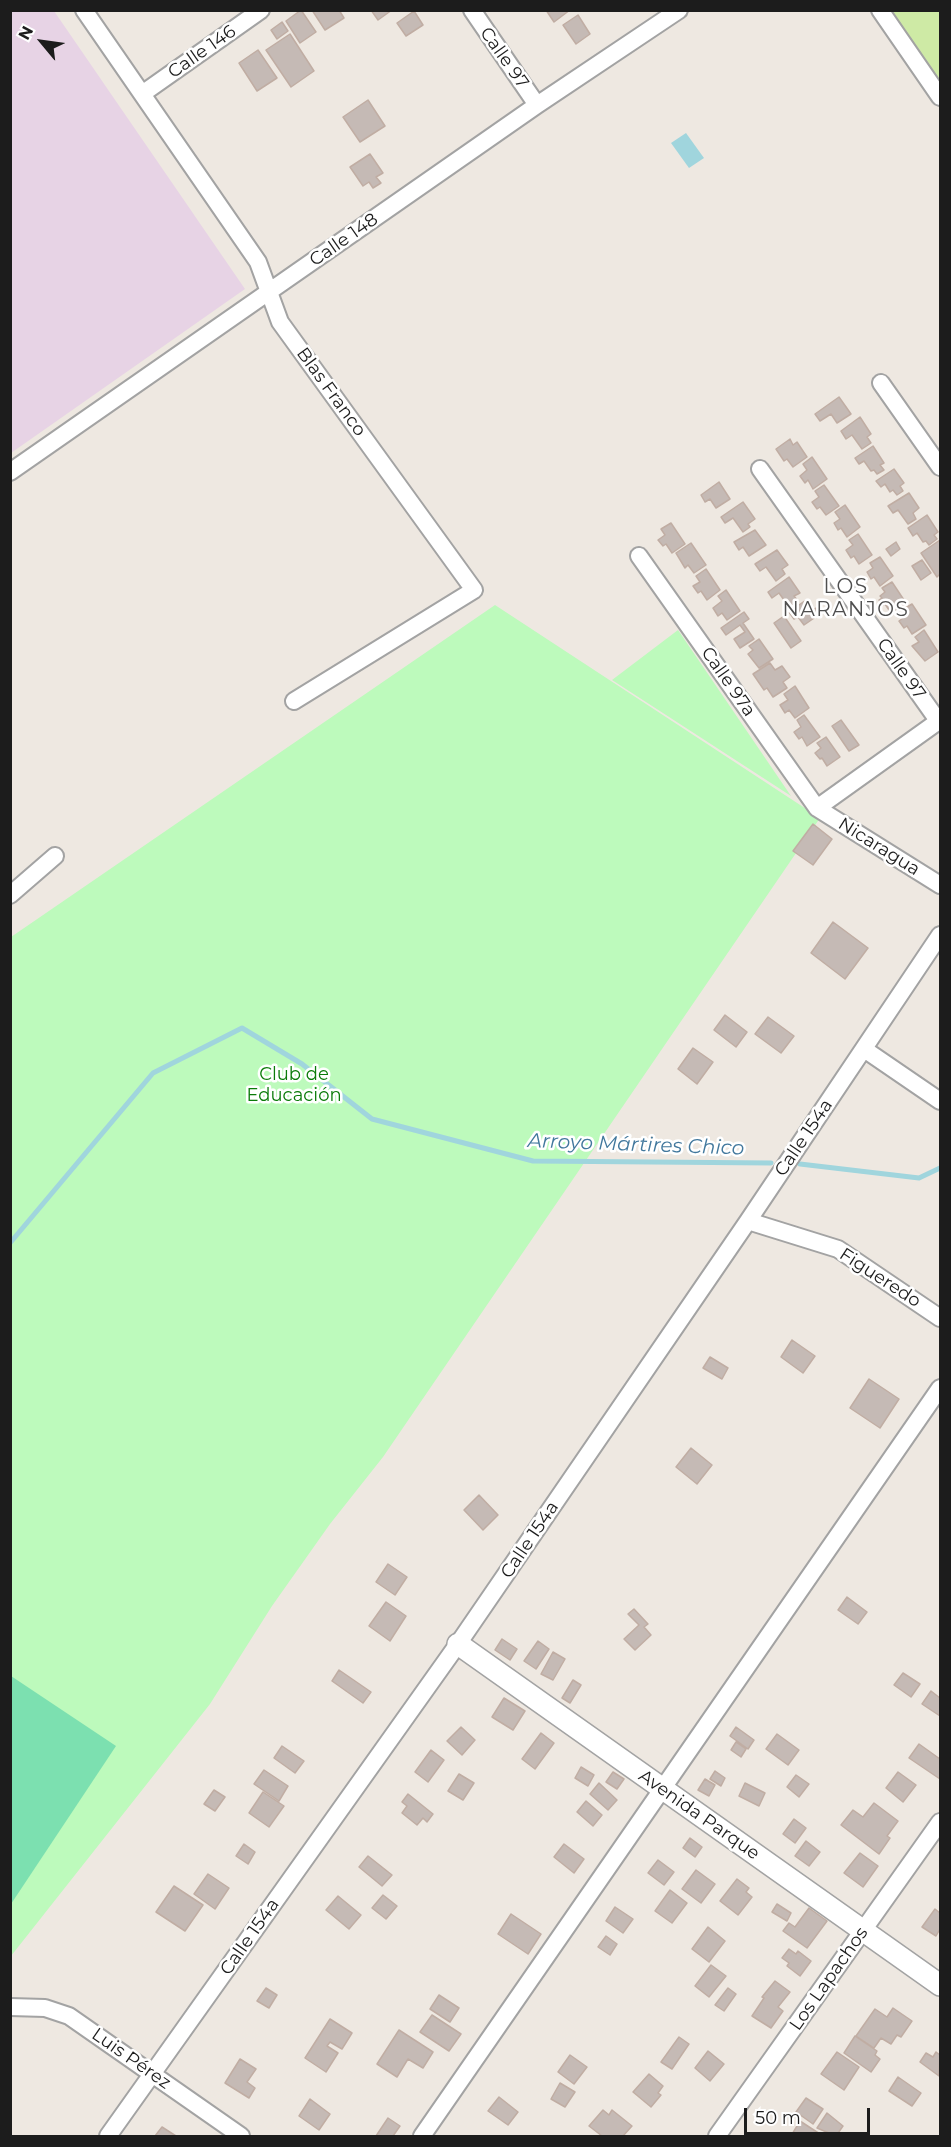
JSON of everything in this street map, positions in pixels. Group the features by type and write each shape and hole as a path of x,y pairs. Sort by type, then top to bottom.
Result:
{"street":[{"name":"Blas Franco","path":"84,10 258,262 280,322 474,590 294,701"},
{"name":"Calle 146","path":"142,94 261,10"},
{"name":"Calle 97","path":"472,10 537,105"},
{"name":"Calle 148","path":"10,472 537,105 679,10"},
{"path":"880,10 940,97"},
{"path":"881,383 940,467"},
{"name":"Calle 97","path":"760,469 940,721"},
{"name":"Calle 97a","path":"639,556 817,808"},
{"path":"817,808 940,721"},
{"name":"Nicaragua","path":"817,808 940,885"},
{"path":"10,895 55,856"},
{"name":"Calle 154a","path":"108,2136 458,1644 748,1221 940,935"},
{"path":"864,1049 940,1101"},
{"name":"Figueredo","path":"748,1221 838,1249 940,1318"},
{"path":"422,2136 664,1790 940,1388"},
{"name":"Avenida Parque","path":"458,1644 940,1985"},
{"name":"Los Lapachos","path":"717,2136 940,1822"},
{"name":"Luis Pérez","path":"11,2007 45,2008 69,2016 242,2136"}],"shaded area":[{"path":"11,10 54,11 245,289 11,453"}],"green space":[{"path":"891,11 940,11 940,82"},
{"name":"Club de Educación","path":"495,605 820,818 383,1457 330,1524 272,1606 210,1704 11,1956 11,937"},
{"path":"678,630 791,796 612,680"},
{"path":"11,1676 116,1746 11,1904"}],"water":[{"path":"686,133 704,158 689,168 671,143"}],"building":[{"path":"301,10 316,32 300,43 286,21"},
{"path":"312,10 339,10 344,18 325,30"},
{"path":"371,10 392,10 378,20"},
{"path":"546,10 570,10 554,22"},
{"path":"414,11 423,25 406,36 397,23"},
{"path":"578,15 590,34 576,44 563,25"},
{"path":"282,22 288,31 277,39 271,30"},
{"path":"290,34 314,71 291,87 266,50"},
{"path":"258,50 277,78 257,91 239,63"},
{"path":"368,100 385,126 360,142 343,117"},
{"path":"370,154 383,173 376,177 381,183 373,188 369,182 363,186 350,167"},
{"path":"839,397 851,414 837,423 831,414 820,421 815,414"},
{"path":"860,417 871,434 867,437 871,443 862,449 852,435 846,439 841,431"},
{"path":"790,439 793,445 797,442 807,457 793,467 787,459 784,461 776,449"},
{"path":"873,446 884,463 880,465 884,470 877,474 874,470 871,471 864,461 859,464 855,458"},
{"path":"812,457 827,479 813,489 808,480 805,483 800,476 807,470 803,464"},
{"path":"894,469 904,483 900,486 903,491 897,495 893,490 890,492 885,484 881,487 876,481"},
{"path":"719,482 730,499 716,508 710,499 705,502 701,495"},
{"path":"824,485 839,506 826,515 812,502 819,497 815,491"},
{"path":"909,493 919,508 913,513 916,519 908,524 898,510 893,513 888,506"},
{"path":"743,502 755,519 743,532 733,518 725,523 721,517"},
{"path":"845,505 860,527 847,537 841,528 838,530 834,523 840,519 835,512"},
{"path":"927,515 938,532 934,535 937,539 929,545 926,541 923,542 917,533 913,536 908,528"},
{"path":"671,523 685,544 672,553 666,544 663,546 658,540 665,535 661,529"},
{"path":"755,530 766,545 749,556 743,547 739,550 734,542"},
{"path":"858,534 872,555 859,564 846,550 853,545 849,540"},
{"path":"940,540 940,574 937,577 921,553"},
{"path":"896,542 900,549 891,556 886,549"},
{"path":"691,543 706,565 694,573 688,565 685,568 676,553"},
{"path":"777,550 788,565 782,569 785,574 776,581 766,567 760,571 755,564"},
{"path":"880,557 893,576 880,586 874,577 871,579 867,572 873,568 870,563"},
{"path":"922,560 931,573 921,580 912,566"},
{"path":"706,569 720,590 707,600 701,591 698,593 693,586 700,582 696,576"},
{"path":"789,577 800,593 794,596 798,601 789,607 779,593 772,598 768,592"},
{"path":"892,582 906,603 891,613 885,604 882,606 879,600 885,592 882,588"},
{"path":"726,590 740,611 727,620 722,613 718,616 713,608 722,601 718,596"},
{"path":"806,600 813,610 816,608 820,614 804,625 798,617 794,619 789,612"},
{"path":"912,604 926,625 912,634 907,626 904,628 899,621 906,616 902,610"},
{"path":"744,612 749,619 743,623 754,639 740,648 734,639 745,632 740,625 726,635 721,628"},
{"path":"784,616 801,641 791,648 774,623"},
{"path":"924,630 938,652 925,661 912,646 919,642 915,637"},
{"path":"759,639 773,659 759,668 748,654 753,650 749,646"},
{"path":"770,663 775,670 782,666 790,677 783,682 787,688 773,697 767,688 764,690 753,674"},
{"path":"795,686 809,708 795,718 789,710 785,713 780,705 788,700 784,694"},
{"path":"804,715 820,737 807,746 802,737 799,739 794,732 801,727 797,720"},
{"path":"841,720 859,745 849,751 832,726"},
{"path":"826,737 840,757 827,766 815,753 821,748 817,743"},
{"path":"813,824 832,839 813,865 793,851"},
{"path":"833,922 868,948 845,979 811,953"},
{"path":"725,1015 747,1032 736,1047 714,1030"},
{"path":"768,1017 794,1036 781,1053 755,1034"},
{"path":"693,1048 713,1062 697,1084 678,1069"},
{"path":"792,1340 815,1356 803,1373 781,1357"},
{"path":"710,1357 728,1368 722,1379 703,1368"},
{"path":"869,1379 899,1399 880,1428 850,1408"},
{"path":"691,1448 712,1465 697,1484 676,1467"},
{"path":"479,1495 498,1515 483,1530 464,1510"},
{"path":"388,1564 407,1577 395,1595 376,1582"},
{"path":"847,1597 867,1612 858,1624 838,1610"},
{"path":"386,1602 406,1616 390,1641 369,1626"},
{"path":"634,1609 648,1624 644,1627 651,1635 635,1650 624,1639 639,1625 628,1614"},
{"path":"502,1639 517,1649 510,1660 495,1650"},
{"path":"538,1641 549,1649 536,1669 524,1661"},
{"path":"553,1652 565,1659 553,1680 541,1674"},
{"path":"339,1670 371,1692 363,1703 332,1681"},
{"path":"903,1673 920,1684 911,1697 894,1685"},
{"path":"573,1680 581,1685 570,1703 562,1698"},
{"path":"931,1691 940,1698 940,1716 922,1704"},
{"path":"504,1698 525,1711 513,1730 492,1717"},
{"path":"461,1727 475,1740 462,1755 447,1741"},
{"path":"736,1727 754,1740 748,1749 730,1736"},
{"path":"541,1733 554,1743 535,1769 522,1759"},
{"path":"777,1734 799,1750 788,1765 766,1749"},
{"path":"736,1742 746,1749 741,1757 731,1750"},
{"path":"919,1744 940,1759 940,1779 909,1758"},
{"path":"282,1746 304,1761 295,1773 274,1758"},
{"path":"431,1750 444,1760 428,1782 415,1772"},
{"path":"581,1767 594,1775 588,1786 575,1778"},
{"path":"264,1770 288,1786 279,1801 254,1784"},
{"path":"715,1771 725,1778 721,1786 710,1779"},
{"path":"613,1772 624,1779 617,1789 606,1782"},
{"path":"898,1772 916,1785 903,1802 886,1788"},
{"path":"459,1774 474,1783 463,1800 448,1791"},
{"path":"796,1775 809,1784 799,1797 787,1787"},
{"path":"705,1779 715,1785 709,1796 698,1790"},
{"path":"599,1783 617,1800 608,1810 590,1794"},
{"path":"745,1783 765,1793 759,1806 739,1796"},
{"path":"214,1790 225,1797 215,1811 204,1804"},
{"path":"263,1792 284,1806 269,1827 249,1813"},
{"path":"408,1794 433,1814 427,1822 423,1818 417,1825 402,1813 407,1806 402,1802"},
{"path":"586,1801 602,1815 593,1826 577,1812"},
{"path":"874,1803 898,1821 887,1836 890,1838 879,1854 841,1825 853,1810 863,1817"},
{"path":"794,1819 806,1828 795,1843 783,1834"},
{"path":"690,1838 702,1847 695,1857 683,1848"},
{"path":"806,1841 820,1852 809,1866 795,1856"},
{"path":"244,1844 255,1852 248,1864 236,1856"},
{"path":"564,1844 584,1859 574,1873 554,1857"},
{"path":"860,1853 878,1866 863,1887 844,1873"},
{"path":"368,1856 392,1875 382,1886 359,1867"},
{"path":"658,1860 674,1872 664,1885 648,1873"},
{"path":"696,1870 715,1884 701,1903 682,1889"},
{"path":"208,1874 229,1888 215,1909 194,1894"},
{"path":"737,1879 749,1888 746,1892 752,1897 738,1915 720,1901"},
{"path":"174,1886 203,1905 185,1931 156,1912"},
{"path":"670,1890 687,1903 672,1923 655,1911"},
{"path":"383,1895 397,1906 386,1919 372,1908"},
{"path":"338,1896 361,1915 349,1929 326,1910"},
{"path":"777,1904 791,1913 787,1921 772,1912"},
{"path":"615,1907 633,1919 623,1933 606,1921"},
{"path":"809,1908 827,1921 807,1948 783,1931 789,1923 795,1927"},
{"path":"935,1909 940,1913 940,1929 936,1936 922,1927"},
{"path":"511,1914 541,1934 528,1954 498,1934"},
{"path":"708,1927 725,1941 709,1962 692,1949"},
{"path":"606,1936 617,1944 610,1955 598,1947"},
{"path":"789,1949 796,1954 798,1951 811,1961 800,1976 787,1966 789,1963 782,1958"},
{"path":"711,1965 726,1976 709,1997 695,1986"},
{"path":"775,1981 790,1992 778,2007 783,2011 771,2028 752,2016 764,1998 762,1997"},
{"path":"266,1988 277,1995 269,2008 257,2001"},
{"path":"728,1988 736,1994 724,2011 715,2005"},
{"path":"439,1995 459,2008 450,2022 430,2009"},
{"path":"893,2008 912,2021 901,2037 897,2035 891,2044 881,2038 874,2048 856,2036 875,2009 887,2017"},
{"path":"432,2015 461,2034 449,2051 420,2032"},
{"path":"330,2019 352,2033 342,2049 330,2042 327,2046 338,2053 326,2072 305,2058"},
{"path":"399,2030 433,2052 423,2068 408,2059 397,2077 377,2064"},
{"path":"855,2036 877,2051 875,2055 880,2059 871,2072 844,2053"},
{"path":"679,2037 689,2044 672,2069 661,2062"},
{"path":"708,2051 724,2064 710,2081 695,2068"},
{"path":"837,2052 859,2067 844,2090 821,2074"},
{"path":"936,2052 940,2055 939,2076 920,2062 926,2053 933,2057"},
{"path":"570,2055 587,2067 574,2084 558,2072"},
{"path":"240,2059 256,2069 247,2082 255,2088 249,2098 225,2083"},
{"path":"649,2074 663,2086 658,2093 661,2095 651,2107 633,2092"},
{"path":"898,2077 921,2093 912,2106 889,2091"},
{"path":"560,2083 575,2092 565,2107 551,2099"},
{"path":"499,2097 518,2112 508,2125 488,2111"},
{"path":"806,2098 823,2109 813,2124 796,2112"},
{"path":"310,2099 330,2114 319,2130 299,2116"},
{"path":"603,2110 609,2115 612,2110 632,2126 623,2136 602,2136 589,2126"},
{"path":"827,2113 843,2126 836,2136 817,2128"},
{"path":"388,2118 400,2126 393,2136 376,2136"},
{"path":"800,2121 823,2136 791,2136"},
{"path":"162,2127 176,2136 155,2136"}],"waterway":[{"name":"Arroyo Mártires Chico","path":"10,1243 153,1073 242,1028 302,1064 372,1119 533,1161 771,1163"},
{"name":"Arroyo Mártires Chico","path":"800,1164 919,1178 940,1168"}],"district":[{"name":"LOS NARANJOS","path":"846,598"}]}
